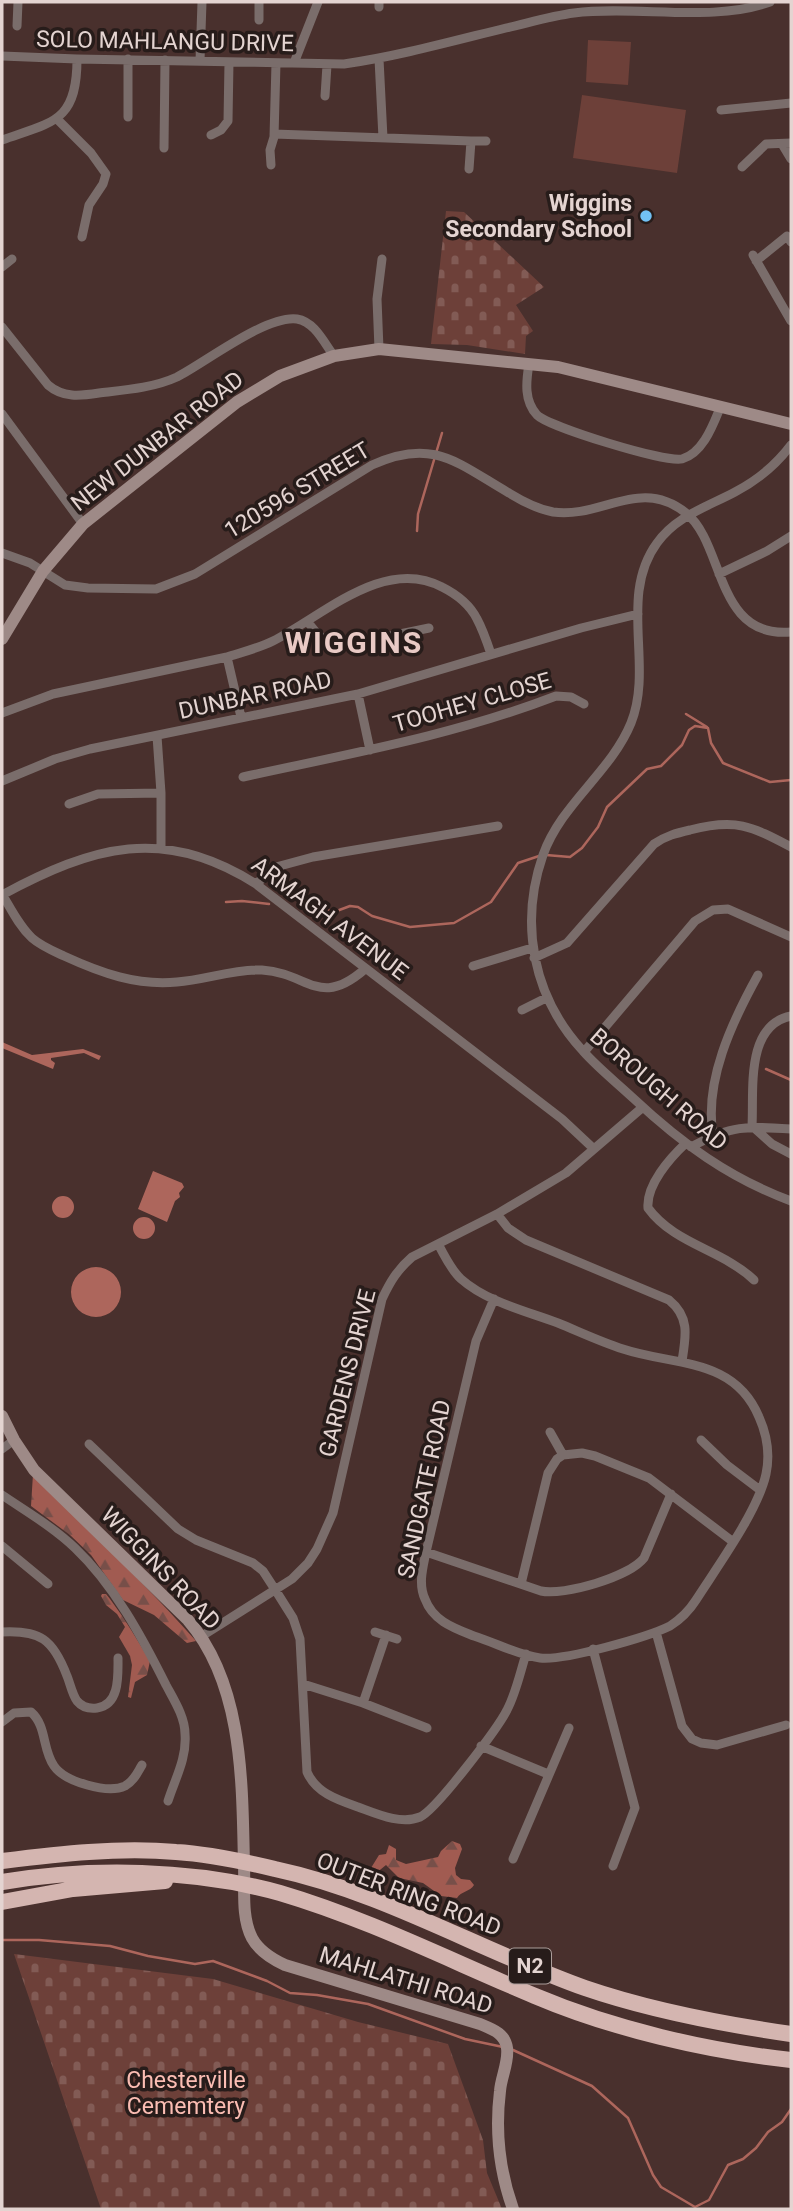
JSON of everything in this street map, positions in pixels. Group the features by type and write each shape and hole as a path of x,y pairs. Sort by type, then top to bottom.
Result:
{"highway":[{"path":"2,1851 44,1847 89,1852"},
{"name":"OUTER RING ROAD","path":"2,1861 89,1852 175,1852 277,1869 384,1904 585,1987 701,2019 791,2035"},
{"name":"OUTER RING ROAD","path":"2,1882 138,1872 224,1882 279,1893 414,1943 538,1997 625,2026 702,2045 791,2060"},
{"path":"2,1902 73,1889 139,1885 188,1877"}],"street":[{"path":"17,26 18,2"},
{"path":"200,61 202,2"},
{"path":"259,20 260,2"},
{"path":"294,64 318,2"},
{"name":"SOLO MAHLANGU DRIVE","path":"2,56 327,65 379,58 572,13 630,6 722,11 770,2"},
{"path":"379,58 383,138"},
{"path":"128,59 128,117"},
{"path":"2,140 57,119 65,113 73,96 77,60"},
{"path":"164,148 165,60"},
{"path":"211,135 221,130 228,121 229,62"},
{"path":"271,166 276,63"},
{"path":"325,96 327,65"},
{"path":"721,110 791,103"},
{"path":"57,119 101,164 106,179 89,205 82,237"},
{"path":"274,134 485,141"},
{"path":"469,169 471,141"},
{"path":"743,167 766,144 787,143 791,159"},
{"path":"791,242 787,236 755,258 791,321"},
{"path":"2,267 12,259"},
{"path":"379,349 377,299 382,259"},
{"path":"3,331 48,385 58,393 71,396 161,383 267,325 286,319 299,320 312,327 334,356"},
{"name":"NEW DUNBAR ROAD","path":"2,639 43,571 83,524 237,402 280,376 334,356 379,349 572,370 791,424"},
{"path":"528,364 527,395 532,409 543,421 657,456 681,459 689,454 703,441 720,408"},
{"path":"2,414 83,524"},
{"name":"BOROUGH ROAD","path":"791,445 776,463 754,481 672,525 653,548 642,574 638,614 640,685 631,723 618,746 569,809 551,838 540,865 533,894 533,953 547,998 558,1020 584,1052 643,1107 719,1168 763,1191 791,1201"},
{"name":"120596 STREET","path":"2,553 21,559 65,585 144,589 171,584 202,570 372,465 399,455 418,452 446,457 520,500 551,512 579,512 643,497 664,501 689,515"},
{"path":"689,515 703,538 732,603 746,618 764,628 791,632"},
{"path":"719,574 791,536"},
{"path":"2,713 53,694 228,657 271,642 354,594 381,582 405,577 433,582 466,604 477,618 491,654"},
{"name":"DUNBAR ROAD","path":"2,781 55,758 359,694 581,628 638,614"},
{"path":"308,622 321,637 331,644 342,646 429,628"},
{"path":"228,657 241,718"},
{"name":"TOOHEY CLOSE","path":"359,694 370,750"},
{"name":"TOOHEY CLOSE","path":"243,778 464,726 556,696 571,697 584,704"},
{"path":"157,736 161,848"},
{"path":"69,804 107,793 161,793"},
{"path":"473,966 567,943 654,844 669,835 710,825 739,824 791,847"},
{"path":"256,884 276,867 313,857 498,826"},
{"name":"ARMAGH AVENUE","path":"2,894 36,877 88,857 126,850 161,848 202,855 219,862 256,884 553,1111 594,1149"},
{"path":"2,894 25,930 39,944 100,972 134,981 180,982 264,970 328,989 345,984 365,969"},
{"path":"584,1052 695,921 713,909 728,909 791,937"},
{"path":"713,1135 710,1117 712,1087 733,1022 758,975"},
{"path":"522,1010 547,998"},
{"path":"752,1126 759,1041 769,1027 778,1020 791,1016"},
{"name":"GARDENS DRIVE","path":"202,1636 292,1579 308,1563 326,1533 382,1299 391,1278 412,1257 497,1214 558,1178 643,1107"},
{"path":"752,1126 772,1144 791,1154"},
{"path":"754,1280 734,1264 693,1245 648,1208 648,1202 657,1178 672,1157 689,1145 738,1128 752,1126 791,1129"},
{"path":"497,1214 508,1228 526,1240 668,1300 676,1306 686,1326 682,1361"},
{"name":"SANDGATE ROAD","path":"438,1244 461,1279 494,1299 623,1349 713,1370 743,1391 757,1413 763,1426 768,1453 761,1490 687,1613 656,1632 550,1658 526,1654 449,1626 431,1611 422,1590 426,1552 476,1341 494,1299"},
{"name":"WIGGINS ROAD","path":"2,1416 34,1470 202,1636 219,1670 233,1724 242,1790 246,1913 253,1940"},
{"path":"550,1432 564,1455"},
{"path":"2,1449 14,1440"},
{"path":"701,1440 727,1465 761,1490"},
{"path":"89,1444 178,1529 196,1540 253,1563 263,1571 298,1628 306,1764 311,1781 321,1791 341,1801 409,1820 426,1814 435,1807 499,1724 509,1707 526,1654"},
{"path":"521,1584 544,1485 552,1464 564,1455 582,1453 595,1456 649,1478 732,1541"},
{"path":"426,1552 541,1591 558,1592 632,1570 645,1558 671,1494"},
{"path":"2,1496 40,1519 77,1549 108,1587 143,1640 178,1708 186,1731 184,1755 168,1801"},
{"path":"2,1546 48,1584"},
{"path":"2,1632 24,1631 38,1635 50,1645 63,1664 76,1700 93,1709 102,1707 110,1700 117,1687 118,1658"},
{"path":"375,1632 397,1639"},
{"path":"656,1632 678,1714 686,1733 692,1739 711,1745 786,1725"},
{"path":"363,1703 386,1635"},
{"path":"593,1649 635,1808 614,1866"},
{"path":"303,1684 363,1703 427,1728"},
{"path":"2,1722 14,1713 31,1712 42,1727 53,1765 68,1778 89,1785 107,1789 124,1786 132,1782 142,1765"},
{"path":"513,1859 569,1728"},
{"path":"481,1746 548,1774"},
{"name":"MAHLATHI ROAD","path":"253,1940 272,1958 285,1965 498,2031 505,2040 507,2055 499,2094 497,2133 500,2164 513,2209"}],"green space":[{"path":"588,40 631,42 628,85 586,82"},
{"path":"582,95 686,110 677,173 573,158"},
{"path":"446,211 464,212 544,287 516,305 533,331 526,336 525,354 467,345 431,344"},
{"path":"33,1474 196,1641 187,1643 154,1615 123,1600 91,1555 70,1535 31,1506"},
{"path":"102,1594 106,1594 116,1607 150,1661 147,1675 135,1682 131,1698 128,1697 132,1665 119,1637 125,1627 117,1614 106,1605"},
{"path":"452,1841 460,1844 462,1849 455,1868 456,1875 470,1880 474,1885 457,1898 441,1896 423,1883 399,1878 386,1865 375,1874 371,1868 379,1855 386,1854 389,1845 396,1849 396,1860 406,1864 438,1857"},
{"name":"Chesterville Cememtery","path":"14,1954 213,1979 358,2022 448,2044 483,2140 487,2173 502,2209 101,2209"}],"shaded area":[{"path":"2,1042 32,1055 83,1049 101,1056 99,1060 84,1053 51,1058 55,1063 53,1069 2,1048"},
{"path":"153,1171 182,1183 184,1187 167,1222 138,1209"},
{"path":"63,1196 71,1199 74,1207 71,1215 63,1218 55,1215 52,1207 55,1199"},
{"path":"144,1217 152,1220 155,1228 152,1236 144,1239 136,1236 133,1228 136,1220"},
{"path":"96,1267 114,1274 121,1292 114,1310 96,1317 78,1310 71,1292 78,1274"}],"waterway":[{"path":"417,531 418,514 442,433"},
{"path":"686,714 707,727"},
{"path":"546,855 570,857 582,848 598,827 607,807 647,769 661,766 682,745 689,730 695,726 708,728 711,743 723,763 770,782 791,780"},
{"path":"314,907 334,912 350,906 358,907 372,916 410,927 454,923 491,902 518,863 539,856"},
{"path":"226,902 269,904"},
{"path":"766,1069 791,1080"},
{"path":"2,1940 110,1946 195,1964 213,1961 267,1981 290,1993 368,2004 465,2039 503,2047"},
{"path":"513,2050 592,2086 628,2118 661,2187 695,2207 709,2200 728,2165 743,2159 756,2148 791,2109"}],"place":[{"name":"Wiggins Secondary School","path":"646,216"}],"district":[{"name":"WIGGINS","path":"354,643"}]}
